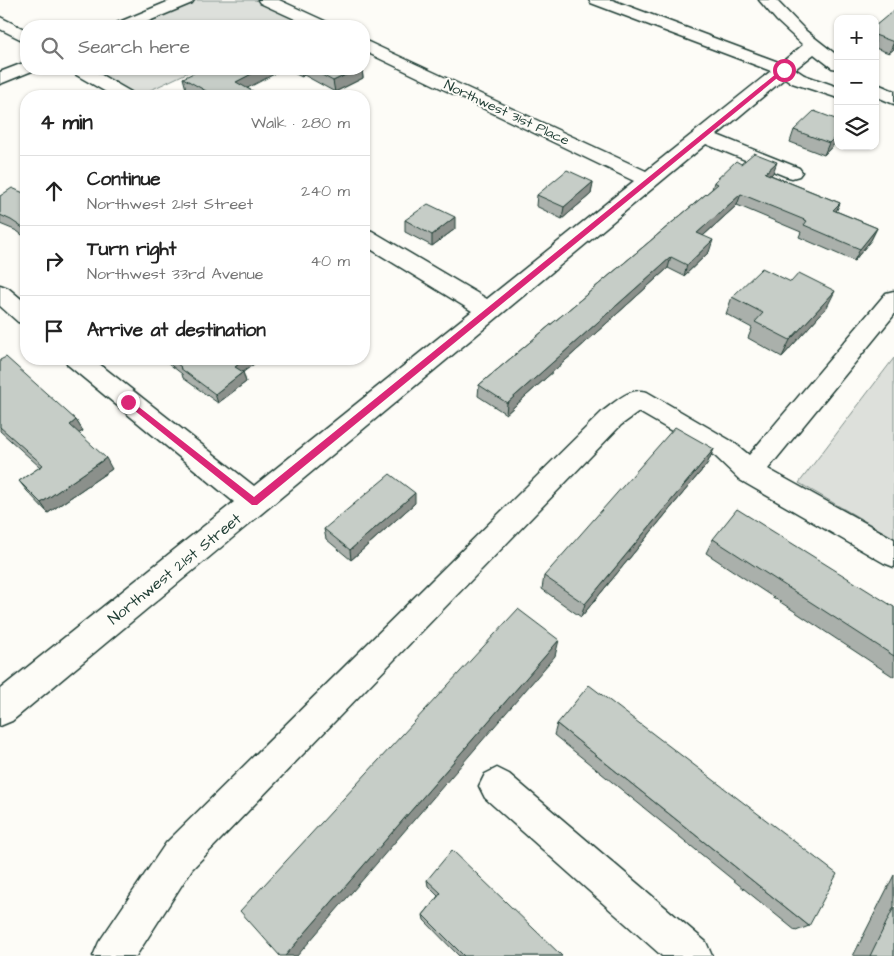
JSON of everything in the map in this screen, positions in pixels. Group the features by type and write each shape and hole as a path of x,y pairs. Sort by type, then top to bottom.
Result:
{"street":[{"path":"138,20 186,0"},
{"path":"266,0 310,20"},
{"path":"597,0 784,70 798,78 834,92"},
{"path":"767,0 785,21 813,46 834,61"},
{"path":"0,22 20,34"},
{"name":"Northwest 21st Street","path":"0,710 813,46"},
{"name":"Northwest 31st Place","path":"370,48 650,180"},
{"path":"0,79 20,70"},
{"path":"89,75 115,90"},
{"path":"879,90 894,99"},
{"path":"879,107 894,113"},
{"path":"703,136 792,172"},
{"path":"370,240 489,310"},
{"path":"0,293 20,311"},
{"path":"750,472 894,299"},
{"path":"84,365 254,502"},
{"path":"113,956 179,856 612,418 638,399 724,449 750,472 894,554"},
{"path":"497,786 692,956"}],"shaded area":[{"path":"186,0 266,0 301,16 293,20 138,20"},
{"path":"89,75 182,75 151,90 115,90"},
{"path":"894,358 894,538 799,483"}],"building":[{"path":"894,12 894,42 879,36 879,23"},
{"path":"189,75 249,75 236,82 250,90 204,90 183,78"},
{"path":"322,75 346,75 333,81"},
{"path":"814,111 834,118 834,138 829,143 794,130"},
{"path":"754,153 777,162 765,173 840,203 833,210 877,228 860,249 804,225 807,221 741,194 697,233 713,240 687,265 671,257 507,403 479,385 718,184 714,182 736,161 741,164"},
{"path":"567,170 593,182 564,207 537,195"},
{"path":"12,188 20,191 20,226 0,215 0,196"},
{"path":"428,204 455,217 432,235 405,220"},
{"path":"762,268 791,282 799,273 835,291 790,340 755,322 763,313 732,297"},
{"path":"6,357 76,420 70,425 106,458 41,503 19,481 43,465 0,427 0,360"},
{"path":"178,365 238,365 235,367 243,372 215,394"},
{"path":"675,427 714,449 585,604 544,576"},
{"path":"390,474 415,493 350,550 324,529"},
{"path":"737,509 894,607 894,656 713,539"},
{"path":"518,609 559,640 285,956 280,956 240,911"},
{"path":"589,685 837,874 809,926 557,724"},
{"path":"452,850 562,956 464,956 423,915 441,893 427,880"},
{"path":"894,907 894,956 870,956"}],"route":[{"path":"128,402 254,502 784,70"}]}
